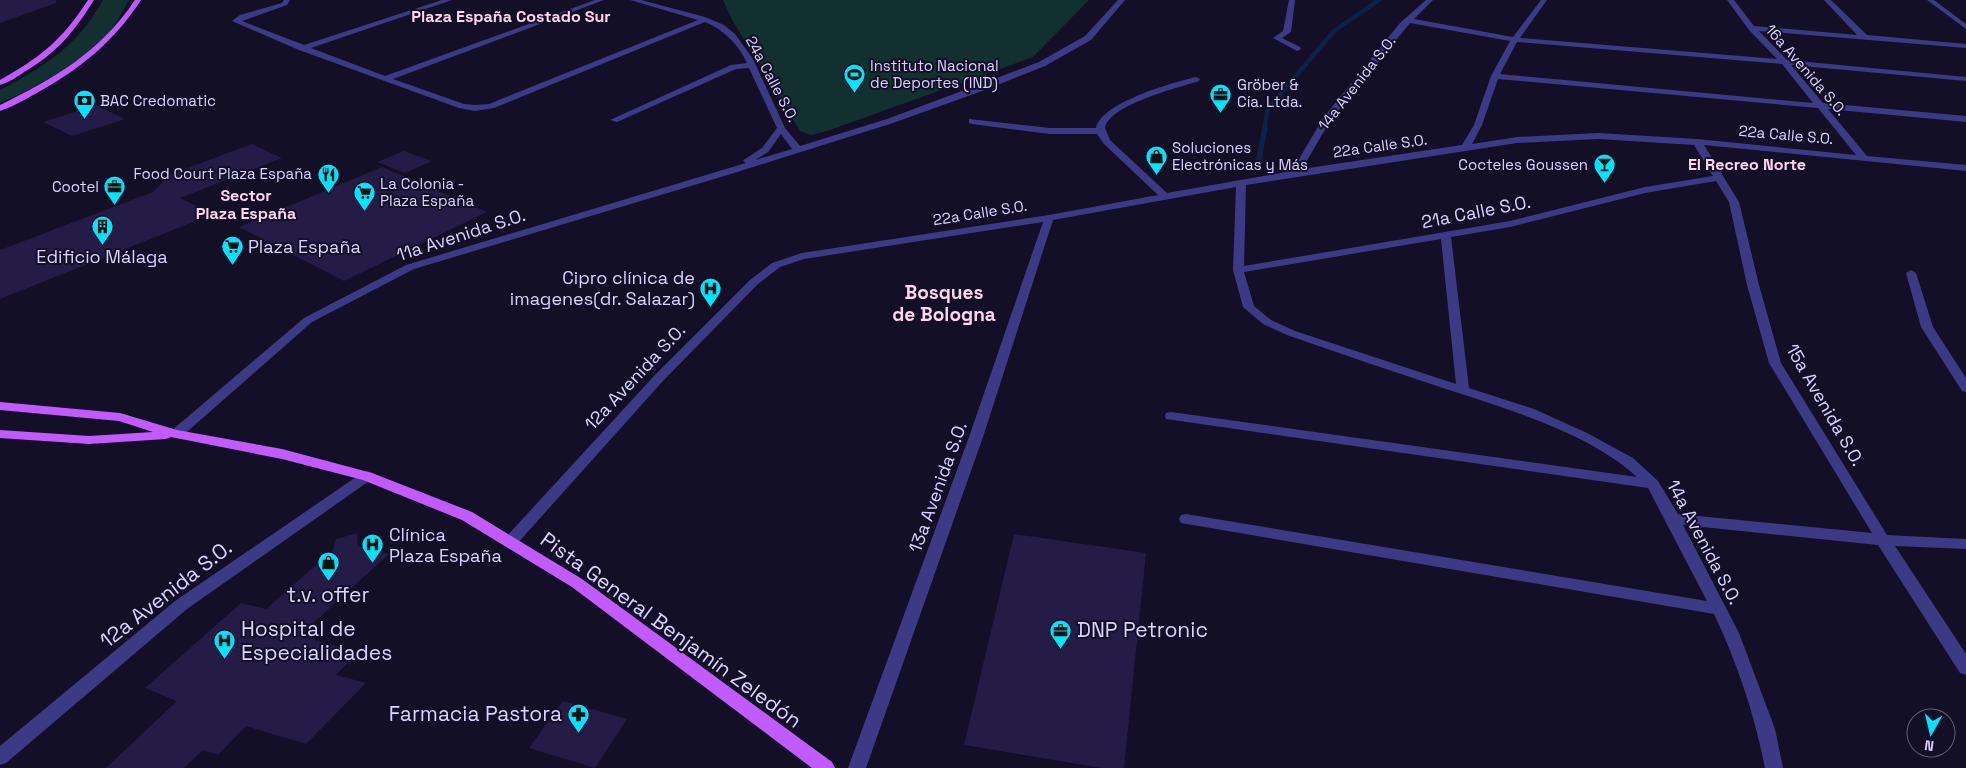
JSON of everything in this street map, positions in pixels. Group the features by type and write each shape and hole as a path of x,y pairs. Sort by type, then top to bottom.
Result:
{"main road":[{"path":"0,83 23,70 54,48 81,16 91,0"},
{"path":"0,108 48,84 86,59 106,42 138,0"},
{"name":"Pista General Benjamín Zeledón","path":"0,406 120,417 176,434 282,454 367,476 467,516 577,583 826,768"},
{"name":"Pista General Benjamín Zeledón","path":"0,434 89,440 176,434"}],"street":[{"path":"302,48 449,0"},
{"path":"385,79 601,0"},
{"name":"24a Calle S.O.","path":"632,0 704,20 720,26 736,39 751,65 781,128 798,150"},
{"path":"798,150 944,102 1042,64 1088,38 1122,0"},
{"path":"1292,0 1287,32 1277,38 1297,49"},
{"name":"14a Avenida S.O.","path":"1294,173 1326,120 1408,20 1430,0"},
{"path":"1465,149 1478,125 1495,76 1516,40 1544,0"},
{"name":"16a Avenida S.O.","path":"1728,0 1786,63 1863,158"},
{"path":"1827,0 1865,38"},
{"path":"1930,0 1966,27"},
{"path":"288,2 243,17 236,22 385,79 462,106 475,108 491,106 704,20"},
{"path":"1954,18 1966,18"},
{"path":"1408,20 1516,40 1653,50 1966,79"},
{"path":"1752,28 1966,46"},
{"path":"614,120 734,67 751,65"},
{"path":"1495,76 1966,119"},
{"path":"1164,196 1107,142 1100,131 1102,121 1131,102 1196,79"},
{"path":"972,121 1050,131 1100,131"},
{"path":"728,172 765,150 781,128"},
{"name":"22a Calle S.O.","path":"802,256 1049,218 1294,173 1518,140 1598,136 1697,142 1966,168"},
{"name":"15a Avenida S.O.","path":"1697,142 1734,202 1753,285 1774,362 1883,540 1966,668"},
{"name":"11a Avenida S.O.","path":"176,434 308,320 410,267 798,150"},
{"name":"21a Calle S.O.","path":"1238,270 1510,224 1645,190 1719,178"},
{"name":"14a Avenida S.O.","path":"1240,182 1238,270 1249,307 1267,322 1291,333 1530,412 1582,436 1628,461 1653,484 1731,633 1766,729 1774,768"},
{"name":"13a Avenida S.O.","path":"857,768 976,437 1049,218"},
{"path":"1446,235 1463,390"},
{"name":"12a Avenida S.O.","path":"511,542 658,379 754,282 776,265 802,256"},
{"path":"1911,273 1928,327 1966,388"},
{"path":"1171,416 1653,484"},
{"name":"12a Avenida S.O.","path":"0,757 181,604 367,476"},
{"path":"1186,519 1719,609"},
{"path":"1673,519 1883,540 1966,544"}],"green space":[{"path":"103,0 129,0 114,27 102,41 60,72 0,103 0,90 32,72 59,53 83,30"},
{"name":"Instituto Nacional de Deportes (IND)","path":"723,0 1089,0 1033,57 827,131 811,135 800,131 732,20"}],"building":[{"path":"0,0 56,0 56,3 0,23"},
{"name":"BAC Credomatic","path":"96,105 125,119 72,136 43,122"},
{"name":"Edificio Málaga","path":"252,144 282,158 180,198 213,214 0,299 0,250 153,192 171,174"},
{"path":"404,151 432,161 405,173 377,162"},
{"path":"382,167 487,212 344,281 239,227"},
{"path":"357,533 358,546 389,554 299,636 358,652 336,675 366,683 306,744 246,726 218,755 203,750 184,768 106,768 177,701 145,688 241,603 266,609 333,550 336,539"},
{"name":"DNP Petronic","path":"1014,534 1146,553 1124,768 1101,768 964,745"},
{"name":"Farmacia Pastora","path":"563,701 627,719 595,768 529,748"}],"waterway":[{"path":"1264,129 1268,109 1334,31 1379,0"},
{"path":"1258,164 1265,128"}],"place":[{"name":"Instituto Nacional de Deportes (IND)","path":"854,94"},
{"name":"Gröber & Cía. Ltda.","path":"1221,113"},
{"name":"BAC Credomatic","path":"84,120"},
{"name":"Soluciones Electrónicas y Más","path":"1156,176"},
{"name":"Cocteles Goussen","path":"1604,184"},
{"name":"Food Court Plaza España","path":"328,193"},
{"name":"Cootel","path":"115,206"},
{"name":"La Colonia - Plaza España","path":"364,212"},
{"name":"Edificio Málaga","path":"102,246"},
{"name":"Plaza España","path":"232,266"},
{"name":"Cipro clínica de imagenes(dr. Salazar)","path":"711,307"},
{"name":"Clínica Plaza España","path":"373,564"},
{"name":"t.v. offer","path":"328,582"},
{"name":"DNP Petronic","path":"1061,649"},
{"name":"Hospital de Especialidades","path":"225,660"},
{"name":"Farmacia Pastora","path":"578,733"}],"district":[{"name":"Plaza España Costado Sur","path":"511,16"},
{"name":"El Recreo Norte","path":"1747,164"},
{"name":"Sector Plaza España","path":"246,204"},
{"name":"Bosques de Bologna","path":"944,303"}]}
